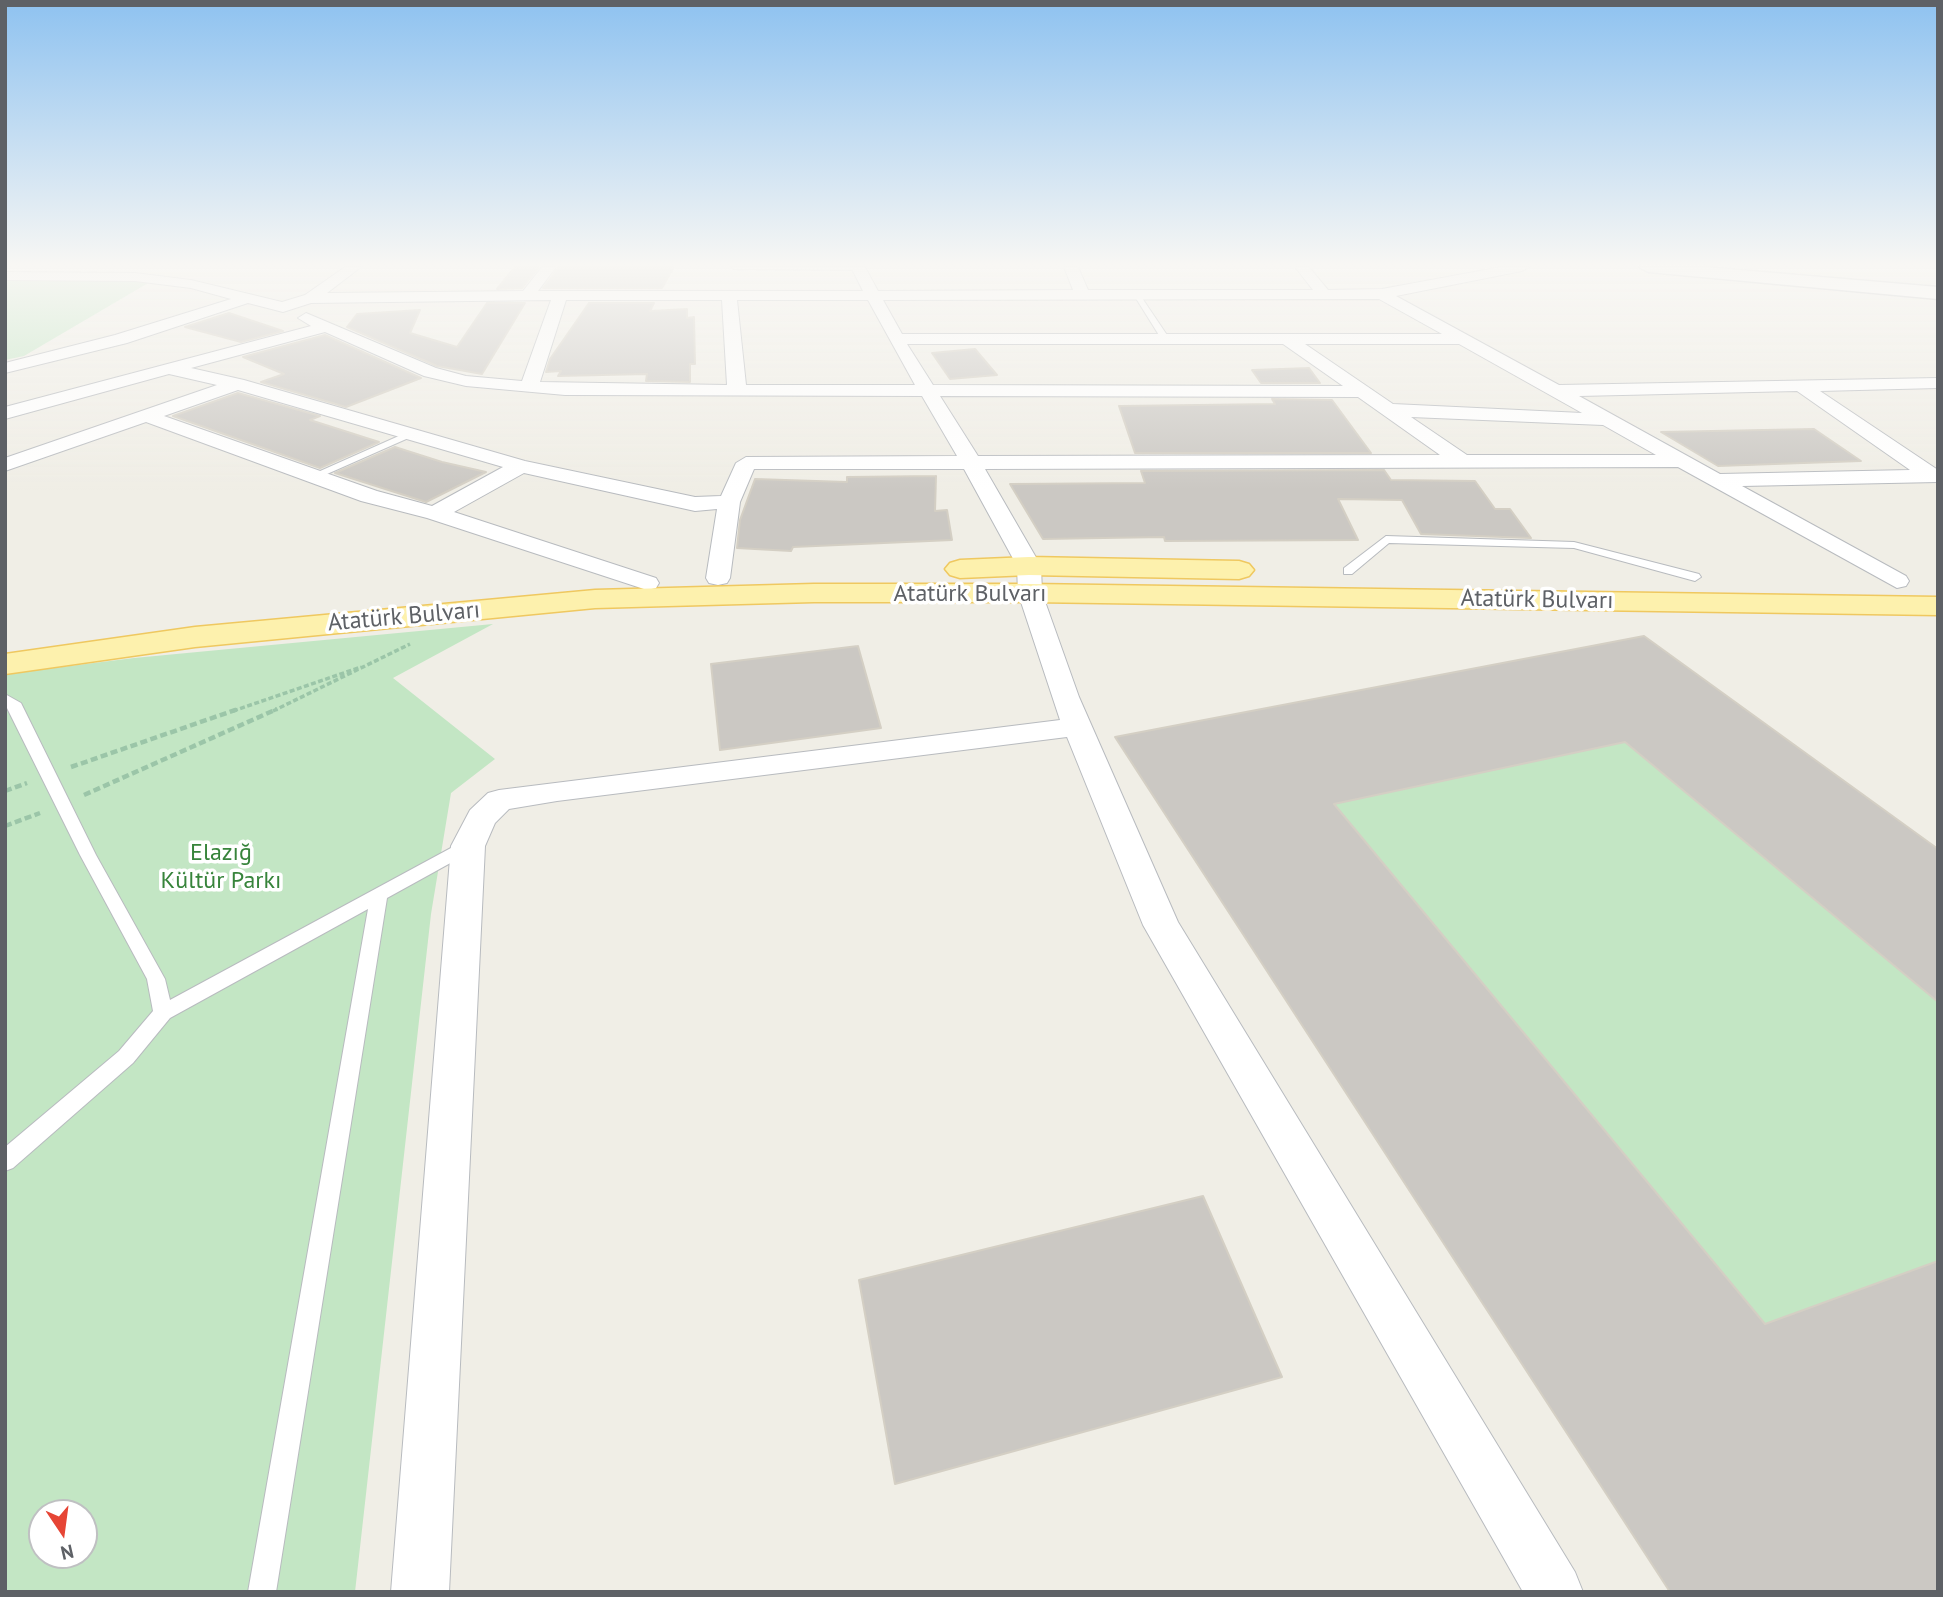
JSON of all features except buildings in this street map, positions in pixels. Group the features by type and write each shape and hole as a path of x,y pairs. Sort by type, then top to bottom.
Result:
{"main road":[{"name":"Atatürk Bulvarı","path":"5,664 195,637 594,599 814,593 1029,580 1349,571 1938,582"},
{"name":"Atatürk Bulvarı","path":"5,638 204,614 718,578 1029,580 1938,606"}],"street":[{"path":"5,368 111,342"},
{"path":"5,413 272,342"},
{"path":"360,342 430,372 466,381 565,390 1364,392"},
{"path":"529,387 544,342"},
{"path":"733,342 737,390"},
{"path":"898,342 972,464 1029,580 1077,727 1161,925 1555,1592"},
{"path":"1290,342 1461,460"},
{"path":"1467,342 1897,581"},
{"path":"169,369 238,384 521,466 695,504 730,502"},
{"path":"1555,391 1938,383"},
{"path":"5,465 238,384"},
{"path":"1798,384 1935,476"},
{"path":"1390,410 1606,420"},
{"path":"144,415 369,496 435,513 647,583"},
{"path":"718,578 730,502 746,463 1680,461"},
{"path":"435,513 521,466"},
{"path":"1712,480 1935,476"},
{"path":"419,1592 468,846 481,818 499,800 1077,727"}],"lane":[{"path":"314,476 410,434"},
{"path":"5,698 14,703 63,804 156,979 163,1013"},
{"path":"5,1161 126,1057 163,1013 468,846"},
{"path":"262,1592 379,895"}],"path":[{"path":"5,791 382,660 245,724 63,804 5,826"}],"green space":[{"path":"5,342 49,342 24,356 5,360"},
{"name":"Elazığ Kültür Parkı","path":"493,624 393,678 495,759 451,793 431,914 355,1592 5,1592 5,674 134,658"},
{"path":"1644,636 1938,849 1938,1592 1670,1592 1115,737"}]}
